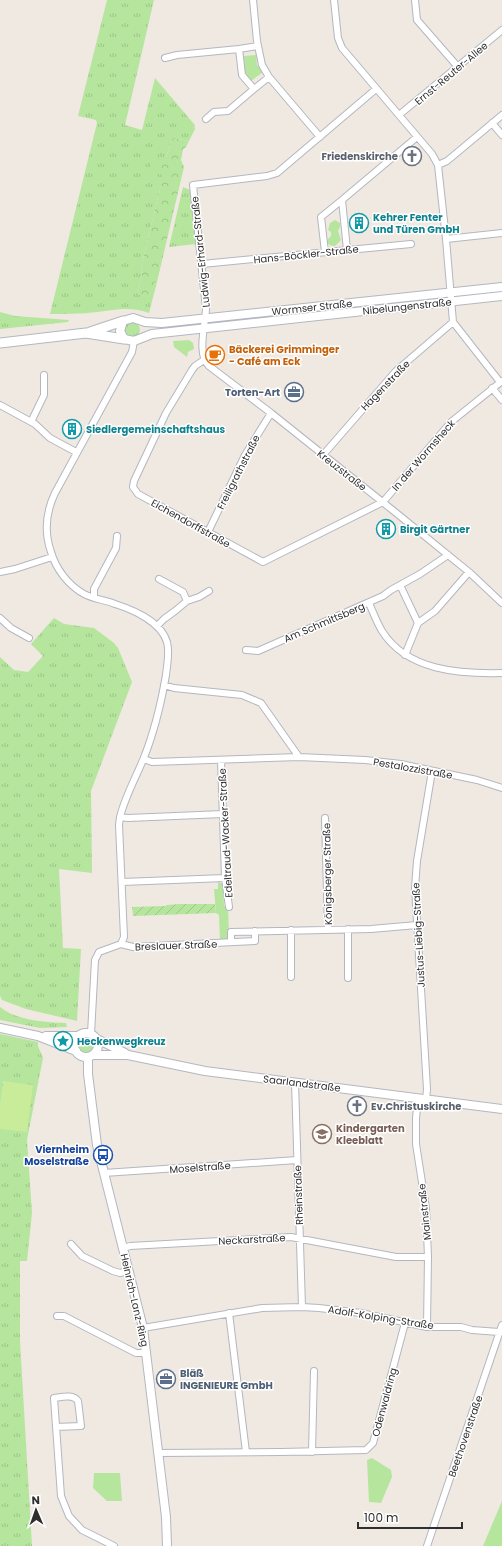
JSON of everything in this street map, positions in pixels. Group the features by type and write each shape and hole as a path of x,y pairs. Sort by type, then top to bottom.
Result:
{"main road":[{"path":"0,343 86,333 123,321"},
{"path":"86,333 124,339"}],"street":[{"path":"253,0 260,61 269,77 320,137 376,89"},
{"path":"334,0 338,38 342,48 432,154 438,165 453,322 501,381"},
{"path":"421,0 415,2 417,20 458,67"},
{"name":"Ernst-Reuter-Allee","path":"399,115 502,30"},
{"path":"165,58 177,55 258,46"},
{"path":"239,49 242,75 254,89"},
{"path":"206,119 214,112 228,111 269,77"},
{"path":"438,165 447,161 502,115"},
{"path":"492,123 502,135"},
{"name":"Ludwig-Erhard-Straße","path":"206,318 202,264 193,185 268,176 276,173 320,137"},
{"path":"325,252 321,217 417,137"},
{"path":"342,200 347,250"},
{"path":"446,239 502,233"},
{"name":"Hans-Böckler-Straße","path":"202,264 411,244"},
{"name":"Wormser Straße","path":"123,321 130,318 151,323 162,323 502,287"},
{"name":"Nibelungenstraße","path":"124,339 137,340 152,334 502,296"},
{"path":"204,360 203,328 206,318"},
{"path":"0,1028 38,1036 76,1051 81,1056 90,1056 98,1048 94,1036 95,960 99,952 122,944 124,937 119,825 120,817 154,731 169,654 168,644 164,634 150,620 117,604 85,595 73,587 58,569 48,543 46,530 48,515 55,493 144,329 140,320"},
{"path":"123,321 120,331 124,339"},
{"name":"Hagenstraße","path":"323,455 396,371 453,322"},
{"name":"Kreuzstraße","path":"204,360 209,366 271,413 469,572 502,603"},
{"name":"Eichendorffstraße","path":"204,360 192,370 166,413 134,481 133,487 138,494 260,561 267,561 382,502"},
{"path":"31,422 44,395 44,375"},
{"name":"In der Wormsheck","path":"382,502 451,422 501,381"},
{"path":"492,388 502,400"},
{"path":"0,405 31,422 50,438 76,452"},
{"name":"Freiligrathstraße","path":"208,532 245,455 271,413"},
{"path":"94,598 94,589 116,548 117,536"},
{"name":"Am Schmittsberg","path":"246,650 258,651 369,603 383,596 448,555"},
{"path":"0,572 15,569 52,556"},
{"path":"405,655 418,623 435,611 469,572"},
{"path":"159,579 183,592 187,601"},
{"path":"400,585 418,623"},
{"path":"157,626 164,618 176,611 187,601 199,597 209,591"},
{"path":"369,603 382,631 392,644 405,655 424,663 454,671 473,674 502,673"},
{"path":"0,618 11,628 28,638"},
{"path":"164,685 174,688 242,695 261,703 299,757"},
{"name":"Pestalozzistraße","path":"144,759 152,762 299,757 374,761 401,764 477,780 502,788"},
{"name":"Edeltraud-Wacker-Straße","path":"221,760 225,878 229,906"},
{"name":"Justus-Liebig-Straße","path":"422,1099 427,1089 416,925 415,888 417,861 432,771"},
{"path":"120,817 128,818 222,814"},
{"name":"Königsberger Straße","path":"325,818 328,930"},
{"path":"122,882 225,878"},
{"name":"Breslauer Straße","path":"231,942 230,932 328,930 416,925"},
{"path":"348,929 348,978"},
{"path":"291,930 291,977"},
{"name":"Breslauer Straße","path":"122,944 132,947 255,941 255,931"},
{"path":"38,1036 79,1036 85,1033 94,1036"},
{"path":"76,1051 75,1043 79,1036"},
{"name":"Saarlandstraße","path":"94,1036 128,1055"},
{"name":"Saarlandstraße","path":"90,1056 128,1055 205,1071 502,1109"},
{"name":"Heinrich-Lanz-Ring","path":"90,1056 88,1074 97,1142 143,1328 147,1353 166,1518 167,1546"},
{"name":"Rheinstraße","path":"295,1082 302,1307"},
{"name":"Mainstraße","path":"422,1099 416,1118 416,1144 426,1208 428,1257 427,1327"},
{"name":"Moselstraße","path":"104,1173 297,1160"},
{"name":"Neckarstraße","path":"123,1248 130,1246 291,1237 396,1257 428,1257"},
{"path":"71,1244 82,1256 113,1271 120,1273 129,1271"},
{"name":"Adolf-Kolping-Straße","path":"143,1328 262,1308 302,1307 361,1313 427,1327 461,1327 472,1330 499,1332"},
{"path":"229,1313 246,1452"},
{"path":"57,1316 64,1316 136,1353 147,1353"},
{"name":"Odenwaldring","path":"158,1453 312,1452 366,1450 373,1443 405,1323"},
{"name":"Beethovenstraße","path":"427,1546 502,1325"},
{"path":"312,1452 314,1371"},
{"path":"56,1428 81,1426 78,1401 76,1398 72,1396 54,1398 56,1428 61,1496 69,1516 82,1530 114,1546"}],"green space":[{"path":"107,0 154,0 125,125 142,130 155,78 194,124 195,129 189,141 173,138 166,157 162,181 141,267 142,275 137,293 147,300 155,282 157,282 149,313 123,309 85,313 50,314 97,123 96,120 78,116"},
{"path":"256,55 257,65 263,72 251,81 245,74 244,56"},
{"path":"173,138 189,141 183,149 181,160 184,167 157,282 155,282 147,301 137,293 142,275 141,267 162,181 162,175 150,171 151,160 166,157"},
{"path":"183,187 190,190 196,244 169,247"},
{"path":"335,220 340,223 338,231 341,240 335,246 332,246 327,243 331,236 331,232 328,230 330,223"},
{"path":"0,312 15,316 69,320 68,322 0,329"},
{"path":"132,322 138,324 140,330 138,336 132,338 126,336 124,330 126,324"},
{"path":"189,340 193,343 194,349 188,352 187,357 174,347 173,341"},
{"path":"54,618 64,624 94,628 114,643 118,648 132,682 91,791 92,873 59,869 63,948 81,949 77,1021 26,1009 2,1000 0,996 0,657 14,670 28,672 43,656 31,644"},
{"path":"50,629 53,634 50,643 46,647 37,648 35,643"},
{"path":"218,882 223,885 224,906 228,906 229,936 226,940 220,940 219,915 216,913 214,889 218,889"},
{"path":"180,904 215,904 216,913 133,916 132,907"},
{"path":"0,1007 7,1012 23,1018 66,1023 67,1027 40,1028 0,1020"},
{"path":"0,1034 38,1042 43,1058 27,1140 32,1213 27,1261 20,1261 20,1341 32,1546 0,1546"},
{"path":"87,1037 93,1039 95,1045 93,1051 87,1053 81,1051 79,1045 81,1039"},
{"path":"3,1081 33,1085 27,1132 0,1129 0,1104"},
{"path":"372,1458 391,1470 392,1477 381,1503 369,1502 367,1460"},
{"path":"94,1473 120,1473 122,1501 107,1501 93,1488"},
{"path":"502,1501 502,1546 483,1546"}],"place":[{"name":"Friedenskirche","path":"412,156"},
{"name":"Kehrer Fenter und Türen GmbH","path":"359,223"},
{"name":"Bäckerei Grimminger - Café am Eck","path":"215,355"},
{"name":"Torten-Art","path":"294,392"},
{"name":"Siedlergemeinschaftshaus","path":"72,429"},
{"name":"Birgit Gärtner","path":"386,529"},
{"name":"Heckenwegkreuz","path":"63,1041"},
{"name":"Ev.Christuskirche","path":"357,1106"},
{"name":"Kindergarten Kleeblatt","path":"322,1134"},
{"name":"Viernheim Moselstraße","path":"103,1155"},
{"name":"Bläß INGENIEURE GmbH","path":"166,1379"}]}
